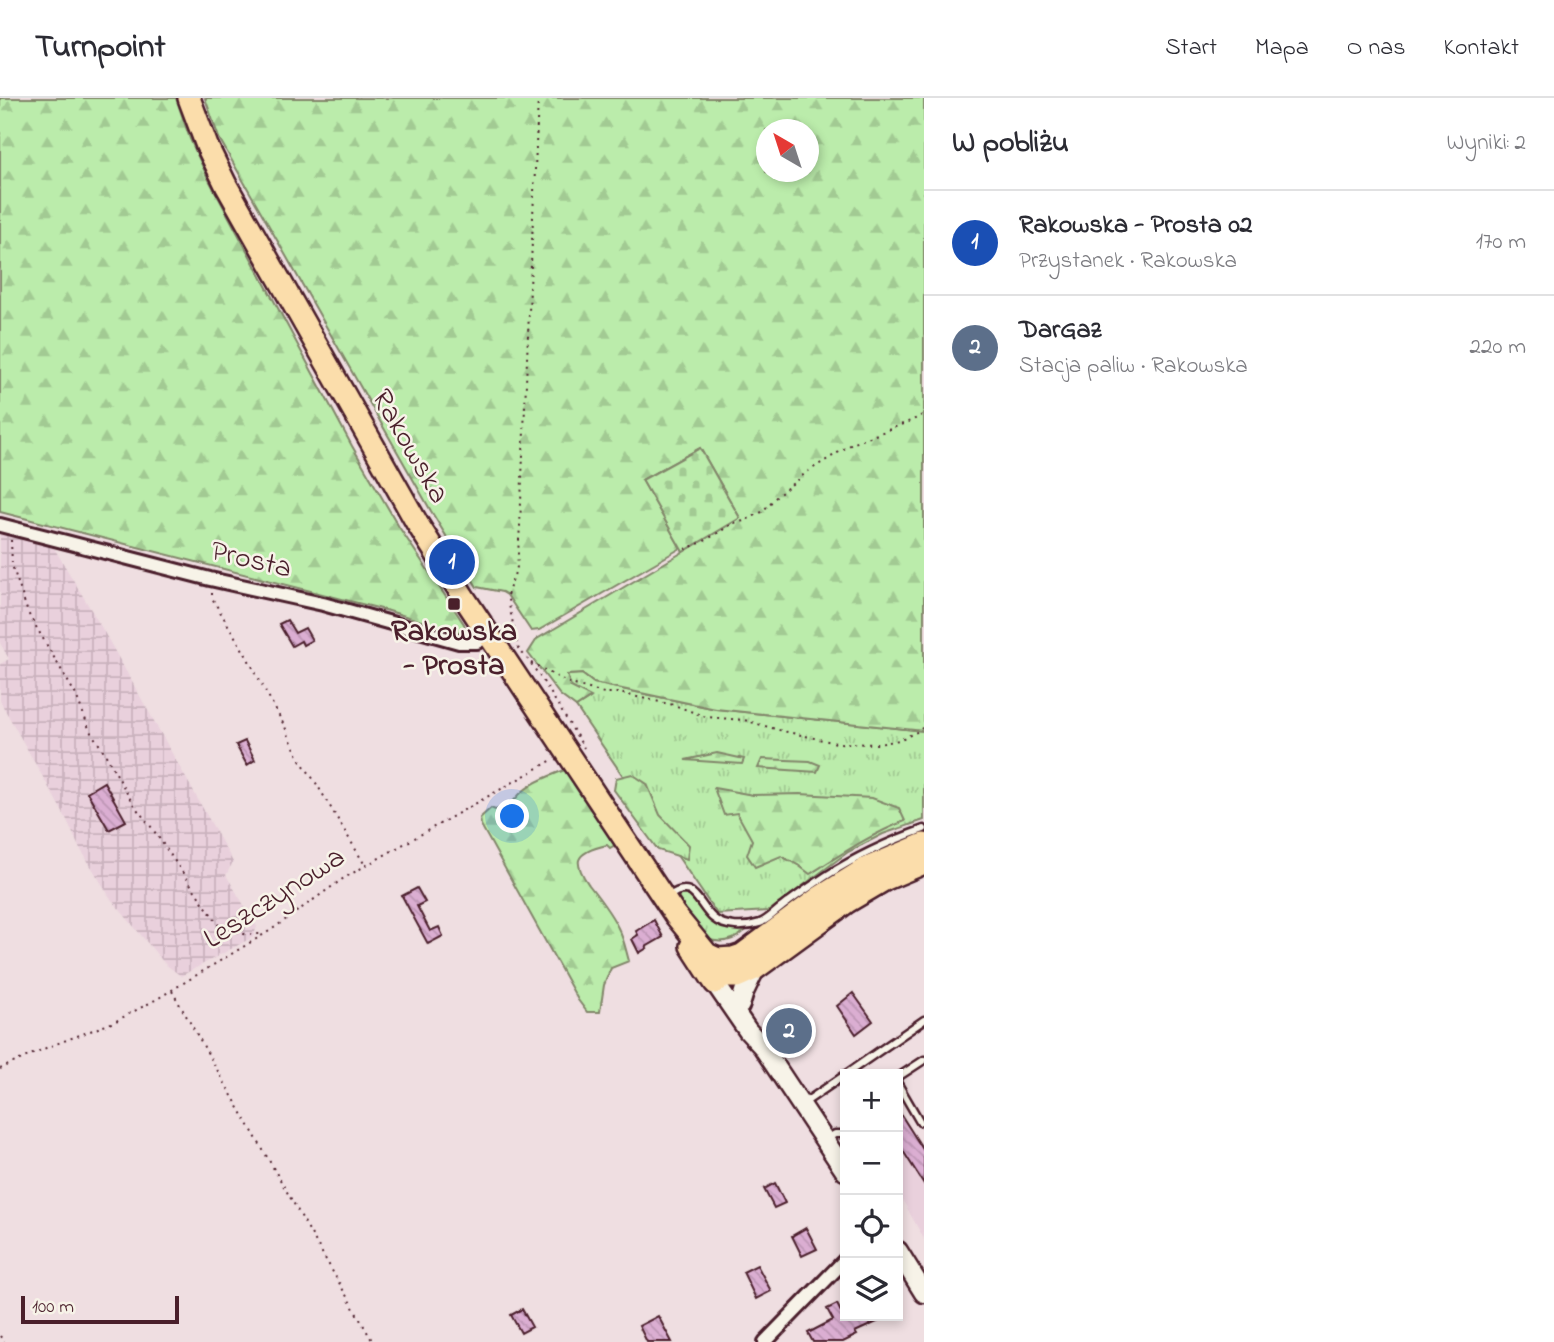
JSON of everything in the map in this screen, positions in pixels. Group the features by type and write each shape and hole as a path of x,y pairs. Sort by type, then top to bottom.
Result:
{"main road":[{"name":"Rakowska","path":"189,98 215,163 417,523 670,907 707,954 748,1031 767,1053"},
{"path":"719,980 737,977 748,962 820,897 864,869 924,844"},
{"path":"707,954 722,960 748,962 886,879 924,863"},
{"name":"Rakowska","path":"670,907 687,942 740,1005 767,1053 840,1163"},
{"path":"740,1005 748,962"},
{"path":"902,1258 924,1293"}],"street":[{"name":"Prosta","path":"6,526 210,579 323,604 459,642 477,642 490,635"},
{"path":"765,1342 840,1265"}],"lane":[{"path":"670,907 675,892 688,890 694,893 716,920 733,926 760,923 828,875 864,854 893,839 924,829"},
{"path":"855,1069 924,1020"},
{"path":"767,1053 787,1049 801,1039 795,1023 790,1021 785,1021 781,1028 787,1049"},
{"path":"903,1074 924,1060"},
{"path":"801,1105 840,1079"},
{"path":"903,1093 920,1122"},
{"path":"825,1140 840,1134"}],"path":[{"path":"538,98 520,526 517,567 507,595 518,648 530,662 571,684 674,705 706,717 744,720 836,743 879,744 899,740 924,726"},
{"path":"685,549 761,512 776,496 807,472 852,444 924,414"},
{"path":"6,526 12,565 28,612 76,695 90,731 133,804 220,927 244,934 263,934"},
{"path":"210,579 212,598 252,665 299,758 366,866"},
{"name":"Leszczynowa","path":"0,1069 114,1022 263,934 344,878 566,752"},
{"path":"171,990 373,1342"},
{"path":"0,1336 4,1342"}],"shaded area":[{"path":"0,531 51,543 233,862 226,875 257,927 253,937 181,976 165,964 111,899 78,845 66,818 0,701 0,664 9,659 0,643"},
{"path":"905,1133 914,1147 924,1141 924,1239 903,1201"}],"green space":[{"path":"0,98 176,98 190,139 207,176 352,446 399,527 464,624 466,633 0,512"},
{"path":"205,98 924,98 924,731 716,709 594,683 582,674 567,675 571,687 591,697 576,707 560,695 528,653 537,639 740,518 700,448 642,480 681,548 539,630 531,631 507,595 477,587 219,138"},
{"path":"700,448 740,518 683,552 642,480"},
{"path":"582,674 594,683 716,709 924,731 924,820 883,834 848,852 769,911 717,914 576,707 590,698 571,687 567,675"},
{"path":"717,753 744,759 742,764 685,760"},
{"path":"762,759 810,761 820,765 817,772 758,768"},
{"path":"567,769 615,845 610,848 607,845 595,848 579,860 585,880 616,924 629,961 611,968 604,985 600,1012 587,1012 578,1000 481,825 480,818 491,808 495,810 511,805 529,787"},
{"path":"632,774 647,784 660,815 689,845 687,859 658,850 614,790 616,778"},
{"path":"714,788 753,795 800,794 872,798 899,808 905,821 868,838 810,874 781,856 755,867 747,855 752,840 737,813 724,815"},
{"path":"675,896 692,896 716,924 745,931 727,941 707,939 675,899"}],"building":[{"path":"287,620 295,633 305,628 312,640 303,645 301,641 292,646 279,624"},
{"path":"245,741 255,760 247,765 236,745"},
{"path":"104,782 126,821 109,830 87,792"},
{"path":"417,888 425,902 417,906 430,931 439,927 443,936 428,944 402,896"},
{"path":"654,920 663,937 639,953 632,939 638,935 636,931"},
{"path":"853,993 873,1021 856,1034 837,1006"},
{"path":"903,1118 924,1151 924,1184 903,1151"},
{"path":"775,1183 785,1203 774,1208 764,1189"},
{"path":"806,1228 817,1249 802,1256 792,1236"},
{"path":"757,1265 771,1291 756,1299 743,1272"},
{"path":"837,1304 840,1321 879,1321 855,1332 857,1335 843,1342 813,1342 808,1333 833,1320 827,1309"},
{"path":"522,1309 532,1327 521,1333 511,1315"},
{"path":"658,1316 672,1342 647,1342 639,1326"}],"place":[{"name":"Rakowska - Prosta 02","path":"452,562"},
{"name":"Rakowska - Prosta","path":"454,604"},
{"name":"DarGaz","path":"789,1031"}]}
